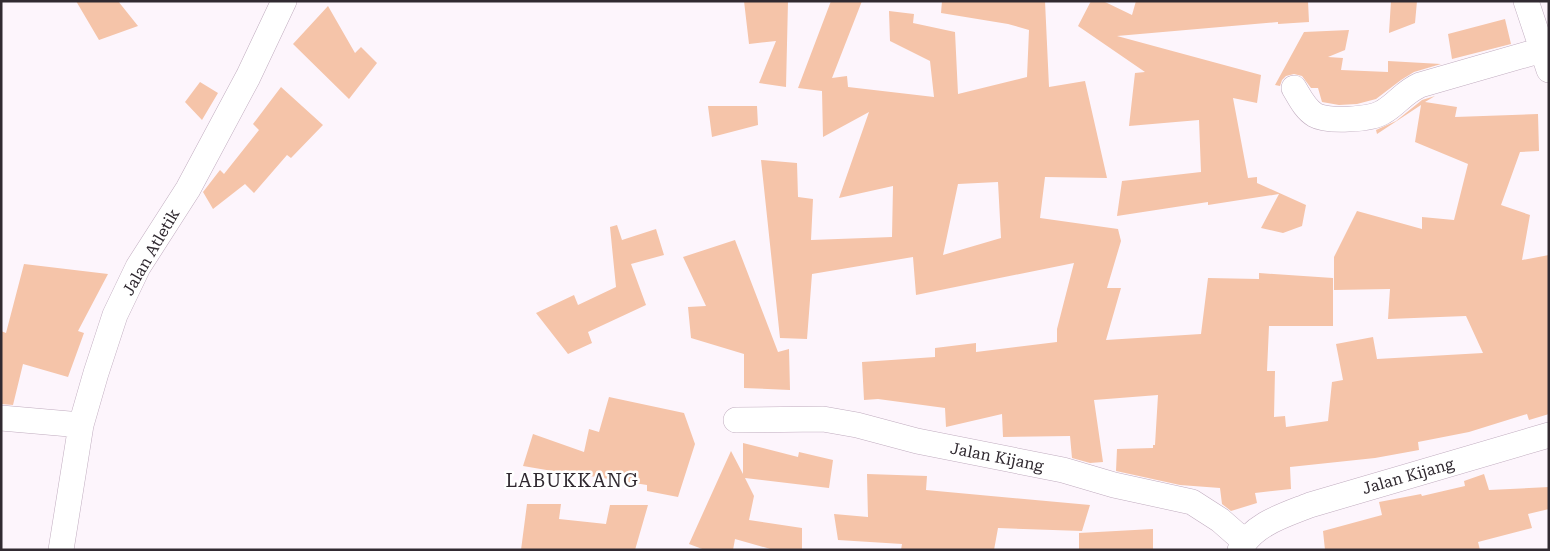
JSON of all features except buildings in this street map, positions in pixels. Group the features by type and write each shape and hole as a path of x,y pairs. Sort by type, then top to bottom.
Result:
{"street":[{"name":"Jalan Atletik","path":"61,550 81,425 115,316 138,268 188,189 248,77 284,1"},
{"path":"1294,88 1306,109 1316,116 1341,120 1359,119 1382,113 1408,90 1420,85 1547,63 1526,1"},
{"path":"1,418 81,425"},
{"name":"Jalan Kijang","path":"736,420 823,419 857,425 918,441 1063,470 1114,485 1192,502 1220,520 1242,545 1260,528 1310,505 1549,435"}],"district":[{"name":"LABUKKANG","path":"572,480"}]}
